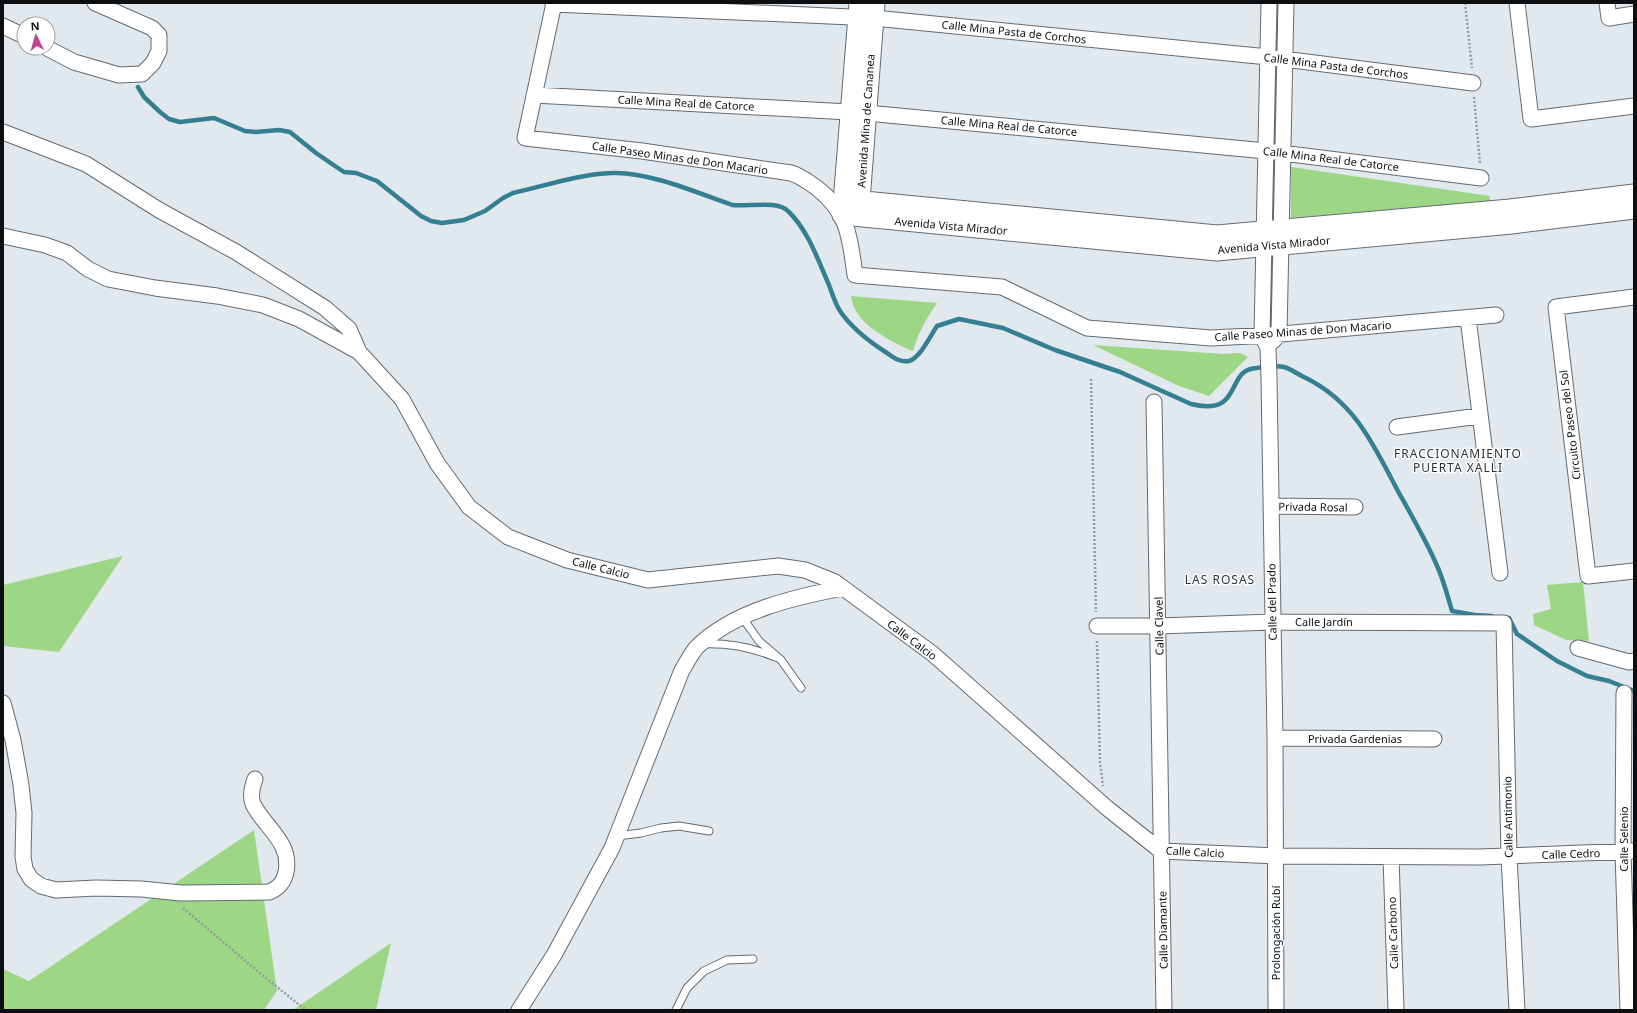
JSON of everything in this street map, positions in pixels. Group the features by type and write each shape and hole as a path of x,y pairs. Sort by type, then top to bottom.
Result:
{"street":[{"path":"56,53 74,62 119,75 142,74 153,63 159,51 159,35 152,28 95,3"},
{"path":"534,95 554,3"},
{"name":"Calle Mina Pasta de Corchos","path":"554,3 867,10 1268,57 1473,83"},
{"path":"1269,3 1266,151 1279,334"},
{"path":"1273,238 1283,154 1286,3"},
{"path":"1517,3 1531,119 1634,106"},
{"path":"1607,3 1609,18 1634,14"},
{"name":"Avenida Mina de Cananea","path":"855,275 846,206 859,112 867,10"},
{"path":"3,26 16,32"},
{"name":"Calle Mina Real de Catorce","path":"534,95 859,112 1266,151 1481,178"},
{"name":"Calle Paseo Minas de Don Macario","path":"534,95 525,138 642,151 791,173 801,176 846,206"},
{"path":"3,132 86,164 159,210 236,252 325,308 349,329 359,352"},
{"name":"Avenida Vista Mirador","path":"1511,216 1634,194"},
{"name":"Avenida Vista Mirador","path":"846,206 1052,227 1218,250 1273,238 1511,216 1634,209"},
{"path":"3,236 45,245 67,253 88,269 108,279 263,305 299,319 359,352"},
{"name":"Calle del Prado","path":"1273,238 1266,346 1269,378 1276,856"},
{"name":"Calle Paseo Minas de Don Macario","path":"855,275 1002,287 1087,328 1211,338 1266,346 1279,334 1496,315"},
{"name":"Circuito Paseo del Sol","path":"1634,297 1556,307 1588,576 1634,570"},
{"path":"1468,318 1479,416 1500,573"},
{"name":"Calle Calcio","path":"359,352 402,399 437,463 468,507 508,537 567,560 648,580 778,566 805,570 835,582 932,654 1107,808 1162,851 1276,856 1509,856"},
{"name":"Calle Clavel","path":"1154,402 1162,851"},
{"path":"1397,427 1479,416"},
{"name":"Privada Rosal","path":"1271,506 1355,507"},
{"path":"521,1009 554,955 612,848 682,670 696,648 714,633 742,617 789,600 843,588"},
{"name":"Calle Jardín","path":"1097,626 1159,626 1272,622 1504,623"},
{"name":"Calle Antimonio","path":"1504,623 1509,856 1517,1010"},
{"path":"1578,648 1629,662 1634,661"},
{"name":"Calle Selenio","path":"1624,693 1628,851 1628,1010"},
{"path":"3,703 13,740 21,785 24,813 23,857 25,869 31,880 41,886 56,890 96,888 181,894 269,892 278,888 285,879 287,866 286,854 281,841 252,802 251,789 255,779"},
{"name":"Privada Gardenias","path":"1275,738 1434,739"},
{"name":"Calle Diamante","path":"1162,851 1164,1010"},
{"name":"Calle Cedro","path":"1509,856 1628,851"},
{"name":"Prolongación Rubí","path":"1276,856 1276,1010"},
{"name":"Calle Carbono","path":"1391,857 1396,1010"}],"lane":[{"path":"742,617 759,641 781,660 801,688"},
{"path":"701,644 720,643 748,647 781,660"},
{"path":"617,836 679,826 709,831"},
{"path":"676,1010 687,988 704,971 727,960 753,959"}],"path":[{"path":"1465,3 1481,178"},
{"path":"1090,379 1100,762 1107,808"},
{"path":"162,892 306,1010"}],"green space":[{"path":"1291,167 1490,196 1490,201 1291,218"},
{"path":"851,296 937,303 917,338 913,351 884,337 866,323 858,315 853,306"},
{"path":"1093,345 1223,354 1240,353 1248,357 1209,396 1179,386"},
{"path":"123,556 59,652 3,646 3,585"},
{"path":"1583,582 1589,641 1566,640 1534,625 1533,614 1551,609 1547,585"},
{"path":"254,830 277,991 264,1010 3,1010 3,969 29,981"},
{"path":"391,943 376,1010 293,1010"}],"waterway":[{"path":"138,87 144,97 169,119 180,122 214,118 245,131 256,132 279,130 290,132 316,153 344,172 356,173 377,181 421,216 431,221 442,223 464,220 485,211 503,198 513,193 575,178 612,173 641,175 688,189 732,205 770,205 783,208 795,219 807,236 837,305 844,317 860,333 893,357 902,361 909,361 917,356 937,326 959,319 1003,328 1055,350 1120,372 1191,404 1208,406 1219,404 1227,399 1240,376 1247,370 1270,366 1281,366 1287,368 1323,388 1338,400 1362,427 1420,530 1438,568 1452,611 1492,616"},
{"path":"1509,618 1517,634 1557,661 1587,676 1609,681 1634,691"}],"district":[{"name":"FRACCIONAMIENTO PUERTA XALLI","path":"1458,461"},
{"name":"LAS ROSAS","path":"1220,580"}]}
